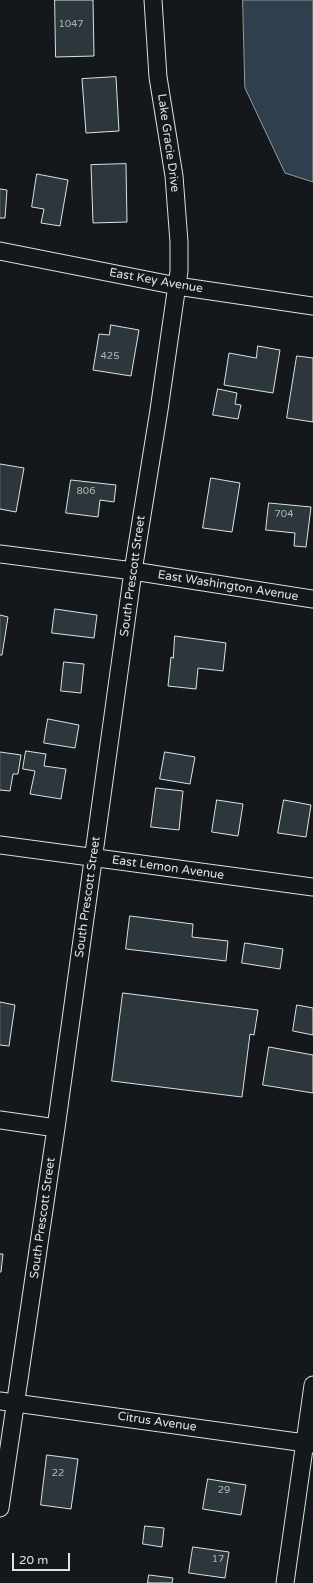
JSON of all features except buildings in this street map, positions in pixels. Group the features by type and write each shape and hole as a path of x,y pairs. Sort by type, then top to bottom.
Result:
{"street":[{"name":"Lake Gracie Drive","path":"153,0 158,77 174,176 179,242 179,272 177,286"},
{"name":"East Key Avenue","path":"0,251 177,286 313,306"},
{"name":"South Prescott Street","path":"0,1508 8,1402 56,1128 133,571 177,286"},
{"name":"East Washington Avenue","path":"0,554 133,571 313,599"},
{"name":"East Lemon Avenue","path":"0,845 313,888"},
{"path":"0,1120 56,1128"},
{"path":"285,1583 309,1443 313,1385"},
{"name":"Citrus Avenue","path":"8,1402 309,1443"}],"water":[{"path":"243,0 313,0 313,182 285,173 245,88"}]}
